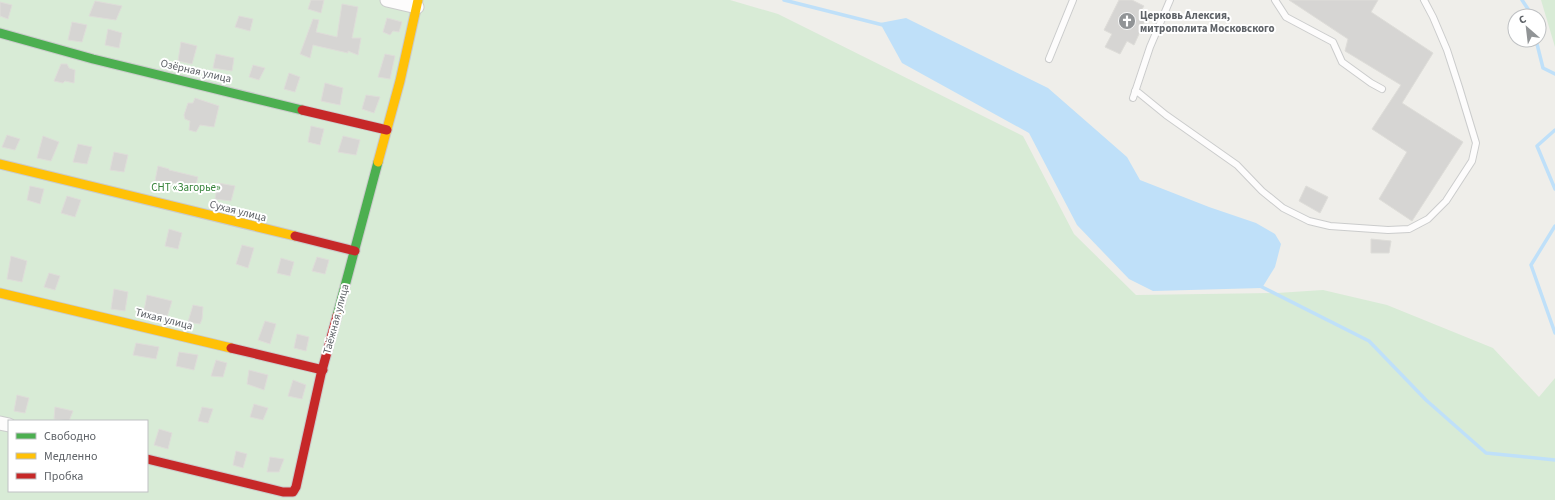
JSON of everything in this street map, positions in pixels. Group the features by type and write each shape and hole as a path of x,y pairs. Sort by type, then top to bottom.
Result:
{"street":[{"path":"387,0 417,4"},
{"name":"Таёжная улица","path":"148,459 284,492 293,492 296,487 322,370 400,82 417,4"},
{"name":"Озёрная улица","path":"0,33 93,59 387,130"},
{"name":"Сухая улица","path":"0,164 355,251"},
{"name":"Тихая улица","path":"0,293 322,370"}],"lane":[{"path":"1049,59 1073,0"},
{"path":"1170,0 1150,47 1134,94 1139,93 1166,115 1237,165 1262,191 1283,208 1309,221 1330,226 1382,229 1409,229 1428,219 1446,201 1472,161 1476,143 1447,50 1424,0"},
{"path":"1275,0 1286,17 1333,42 1342,62 1382,89"}],"green space":[{"name":"СНТ «Загорье»","path":"0,0 730,0 778,14 1023,136 1074,234 1136,295 1277,293 1323,290 1387,305 1493,348 1539,397 1555,378 1555,500 0,500"},
{"path":"1541,0 1555,0 1555,47 1547,20 1547,8 1543,8"}],"water":[{"path":"906,18 1048,88 1127,157 1140,180 1209,207 1256,223 1275,234 1281,244 1275,267 1262,288 1153,291 1129,279 1077,225 1029,133 902,63 880,23"}],"building":[{"path":"311,0 324,0 321,13 308,9"},
{"name":"Церковь Алексия, митрополита Московского","path":"1119,0 1132,0 1144,6 1142,9 1149,12 1134,45 1127,41 1120,54 1105,47 1112,34 1104,30"},
{"path":"1289,0 1378,0 1371,12 1433,53 1402,103 1463,142 1412,221 1379,199 1407,152 1372,129 1401,85 1345,51 1348,39"},
{"path":"95,1 122,6 116,20 89,16"},
{"path":"0,2 12,5 8,19 0,16"},
{"path":"342,4 358,7 352,38 361,38 358,55 348,51 348,53 313,45 310,58 300,54 313,19 319,20 316,32 337,37"},
{"path":"239,16 253,19 250,31 235,27"},
{"path":"387,18 402,22 399,32 393,31 390,35 383,32"},
{"path":"72,22 87,25 82,42 68,40"},
{"path":"108,29 122,33 119,48 105,45"},
{"path":"181,42 197,46 192,64 178,61"},
{"path":"216,54 234,58 232,71 213,68"},
{"path":"385,54 395,56 390,79 378,77"},
{"path":"61,64 67,64 69,68 75,70 74,83 54,81"},
{"path":"253,65 265,68 259,80 249,77"},
{"path":"289,73 300,77 295,92 284,89"},
{"path":"325,83 343,88 340,105 321,101"},
{"path":"366,95 380,97 374,113 362,109"},
{"path":"195,98 219,106 214,127 200,125 196,132 189,130 190,121 185,119 184,115 188,103 193,103"},
{"path":"311,126 324,129 320,145 308,142"},
{"path":"7,135 20,139 15,150 2,147"},
{"path":"43,136 59,142 51,161 37,158"},
{"path":"343,136 360,140 356,155 338,152"},
{"path":"78,144 92,147 87,164 73,162"},
{"path":"114,152 128,155 124,172 110,170"},
{"path":"158,166 198,177 194,191 182,190 183,184 155,181"},
{"path":"218,183 235,186 231,201 215,199"},
{"path":"30,186 44,189 40,204 27,200"},
{"path":"1306,186 1328,197 1320,213 1299,201"},
{"path":"67,196 81,200 75,217 61,213"},
{"path":"169,229 182,233 178,249 165,246"},
{"path":"1371,239 1391,241 1389,253 1371,253"},
{"path":"242,245 254,248 248,268 236,264"},
{"path":"11,256 27,261 22,282 7,279"},
{"path":"317,257 329,260 325,274 312,271"},
{"path":"281,258 294,262 290,276 277,273"},
{"path":"49,273 60,276 55,290 44,287"},
{"path":"114,289 128,292 125,311 111,309"},
{"path":"147,295 172,301 167,317 144,311"},
{"path":"193,305 203,307 200,324 188,322"},
{"path":"265,321 276,324 270,344 258,340"},
{"path":"297,334 309,337 306,351 294,348"},
{"path":"136,343 159,347 156,359 133,355"},
{"path":"179,352 198,355 194,370 176,366"},
{"path":"216,360 227,363 223,377 211,376"},
{"path":"249,370 268,375 264,390 247,384"},
{"path":"293,380 306,385 302,399 288,396"},
{"path":"17,395 29,398 25,413 14,411"},
{"path":"254,404 268,408 263,420 250,417"},
{"path":"55,407 73,411 69,420 54,419"},
{"path":"202,407 213,409 208,423 198,421"},
{"path":"159,429 172,433 168,449 154,445"},
{"path":"236,451 247,454 243,468 233,465"},
{"path":"270,457 284,459 279,472 267,472"}],"waterway":[{"path":"784,0 883,25"},
{"path":"1522,0 1527,8"},
{"path":"1538,48 1543,68 1555,74"},
{"path":"1555,130 1537,146 1555,189"},
{"path":"1555,226 1531,265 1555,333"},
{"path":"1258,285 1369,341 1426,400 1486,453 1555,460"}],"traffic: fast":[{"path":"0,33 93,59 302,110"},
{"path":"337,316 378,162"}],"traffic: slow":[{"path":"378,162 400,81 418,0"},
{"path":"0,164 295,236"},
{"path":"0,293 231,348"}],"traffic: jam":[{"path":"302,110 387,130"},
{"path":"295,236 355,251"},
{"path":"148,459 283,492 293,492 296,487 321,374 337,316"},
{"path":"231,348 323,370"}],"place":[{"name":"Церковь Алексия, митрополита Московского","path":"1127,21"}]}
